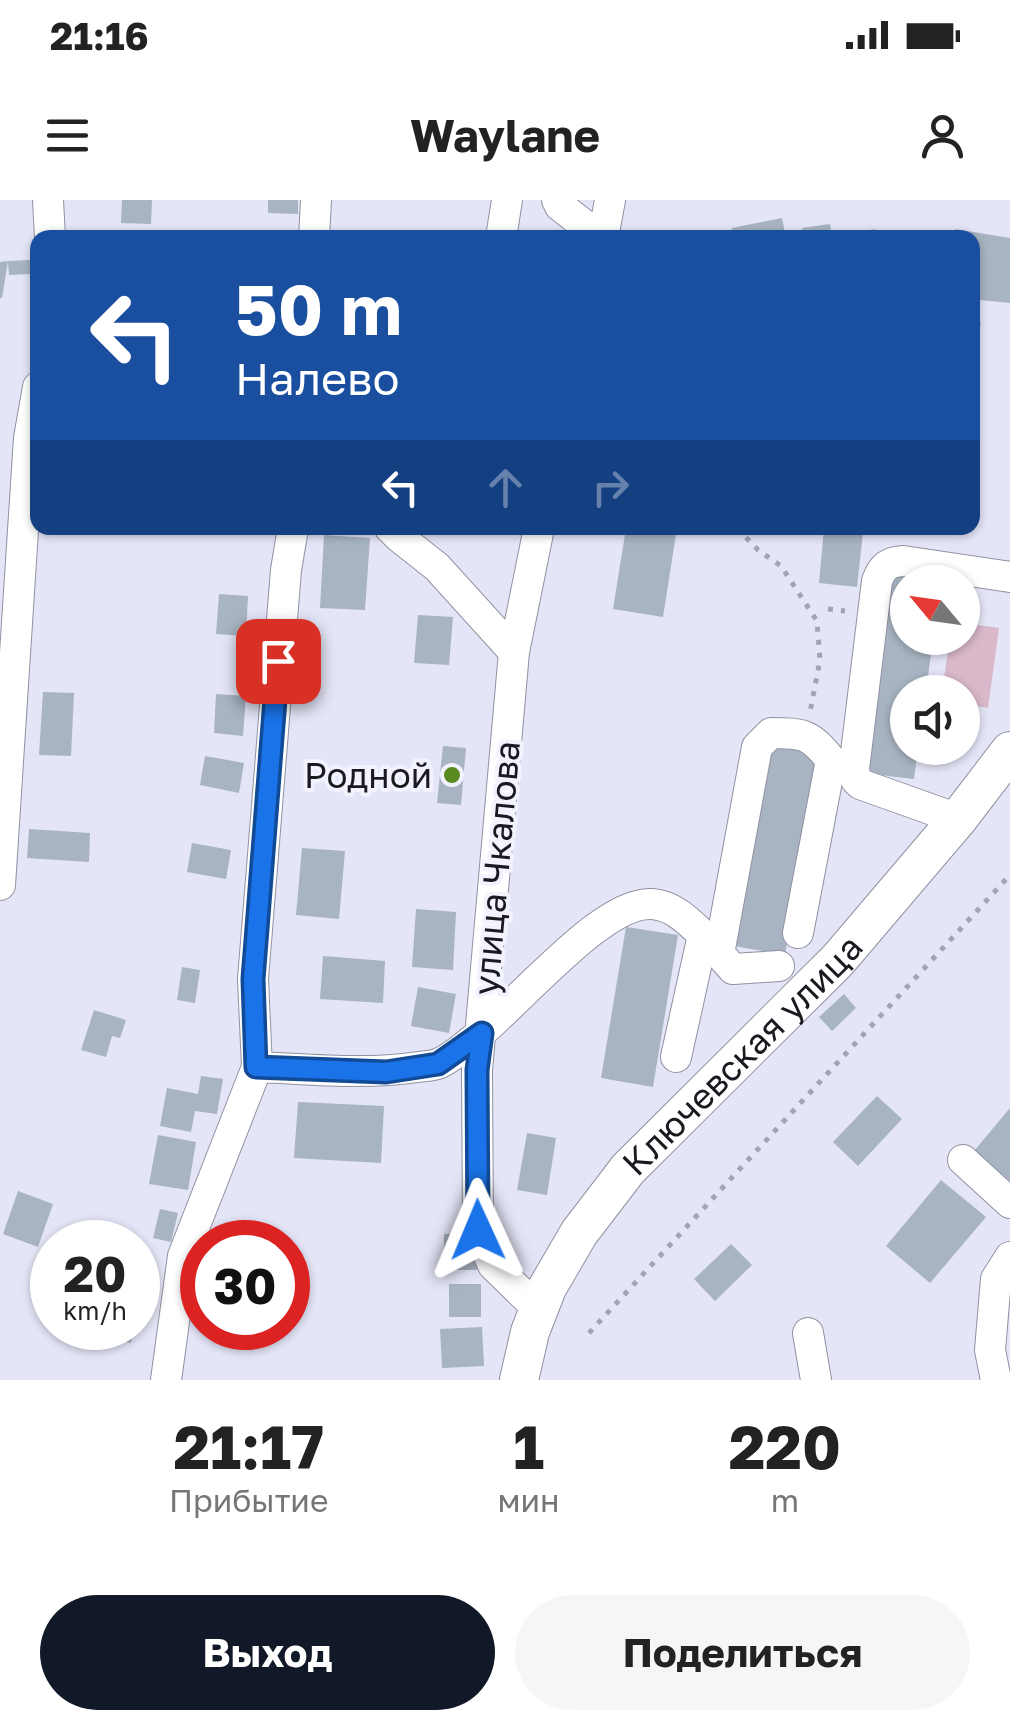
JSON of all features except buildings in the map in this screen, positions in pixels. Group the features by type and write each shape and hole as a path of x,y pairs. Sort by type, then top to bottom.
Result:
{"main road":[{"name":"Ключевская улица","path":"519,1380 530,1332 552,1279 579,1233 628,1169 838,960 958,819 1010,751"}],"street":[{"path":"48,200 50,230"},
{"path":"314,230 316,200"},
{"path":"502,230 506,200"},
{"path":"557,200 592,230"},
{"path":"604,230 610,200"},
{"path":"0,886 15,440 30,405"},
{"path":"166,1380 183,1256 256,1067 253,979 292,535"},
{"path":"396,535 437,566 514,652"},
{"name":"улица Чкалова","path":"538,535 514,652 477,1070 478,1230 493,1265 538,1309"},
{"path":"958,819 856,780 854,770 877,582 881,569 891,562 903,561 1010,577"},
{"path":"676,1057 711,945 757,747 771,733 800,732 816,741 831,760 798,933"},
{"path":"256,1067 386,1072 438,1064 482,1033 550,967 609,917 626,908 651,904 678,912 733,970 780,966"},
{"path":"962,1160 1010,1204"},
{"path":"996,1380 990,1350 996,1279 1010,1257"},
{"path":"808,1333 816,1380"}],"path":[{"path":"744,535 781,566 816,621 820,660 806,736"},
{"path":"589,1333 1010,875"}],"shaded area":[{"path":"980,625 999,628 988,708 980,707 980,675 945,675 947,655 980,655"}],"place":[{"name":"Родной","path":"452,775"}],"route":[{"path":"278,661 253,979 256,1067 386,1072 438,1064 482,1033 477,1070 478,1230"}]}
